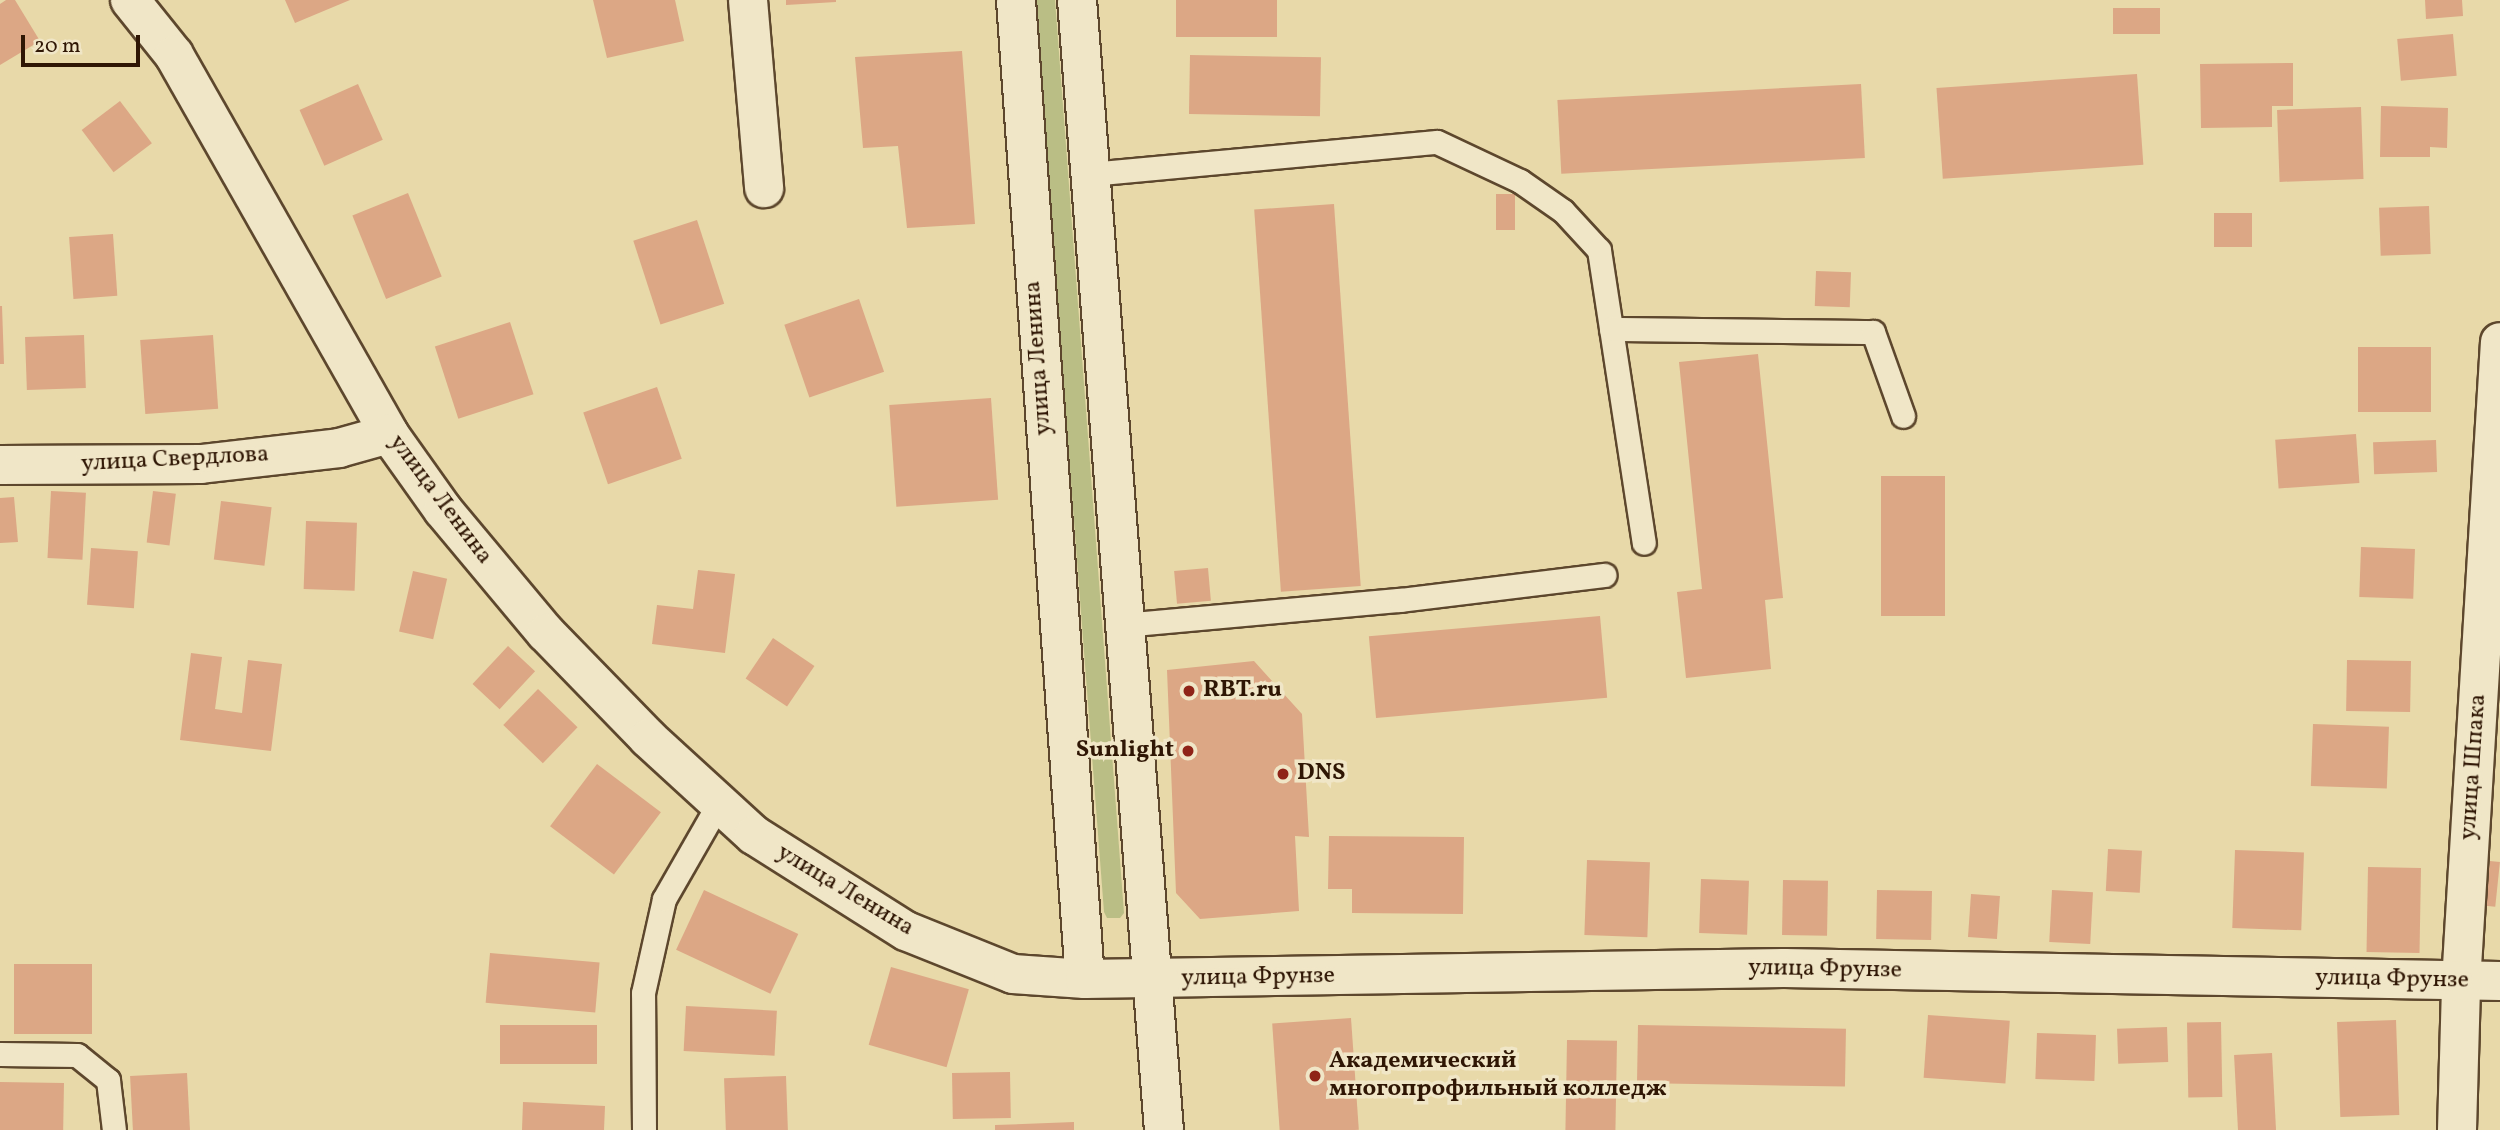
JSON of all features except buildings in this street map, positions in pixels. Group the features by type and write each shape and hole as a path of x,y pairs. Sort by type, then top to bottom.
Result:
{"street":[{"name":"улица Ленина","path":"130,0 174,55 389,434 443,510 546,633 648,738 754,835 906,931 1013,974 1085,979 1016,0"},
{"path":"748,0 764,188"},
{"path":"1077,0 1150,980 1164,1130"},
{"name":"улица Шпака","path":"2458,1130 2461,982 2500,342"},
{"name":"улица Свердлова","path":"0,465 201,464 339,448 389,434"},
{"name":"улица Фрунзе","path":"1085,979 1784,968 2500,981"}],"lane":[{"path":"1090,174 1437,142 1520,181 1572,220 1599,250 1644,543"},
{"path":"1611,329 1873,332 1903,416"},
{"path":"1123,625 1400,600 1604,575"},
{"path":"644,1130 643,993 664,899 719,803"},
{"path":"0,1054 77,1055 108,1080 114,1130"}],"green space":[{"path":"1034,0 1055,0 1124,913 1120,918 1107,918 1104,912"}],"place":[{"name":"RBT.ru","path":"1189,691"},
{"name":"Sunlight","path":"1188,751"},
{"name":"DNS","path":"1283,774"},
{"name":"Академический многопрофильный колледж","path":"1315,1076"}]}
